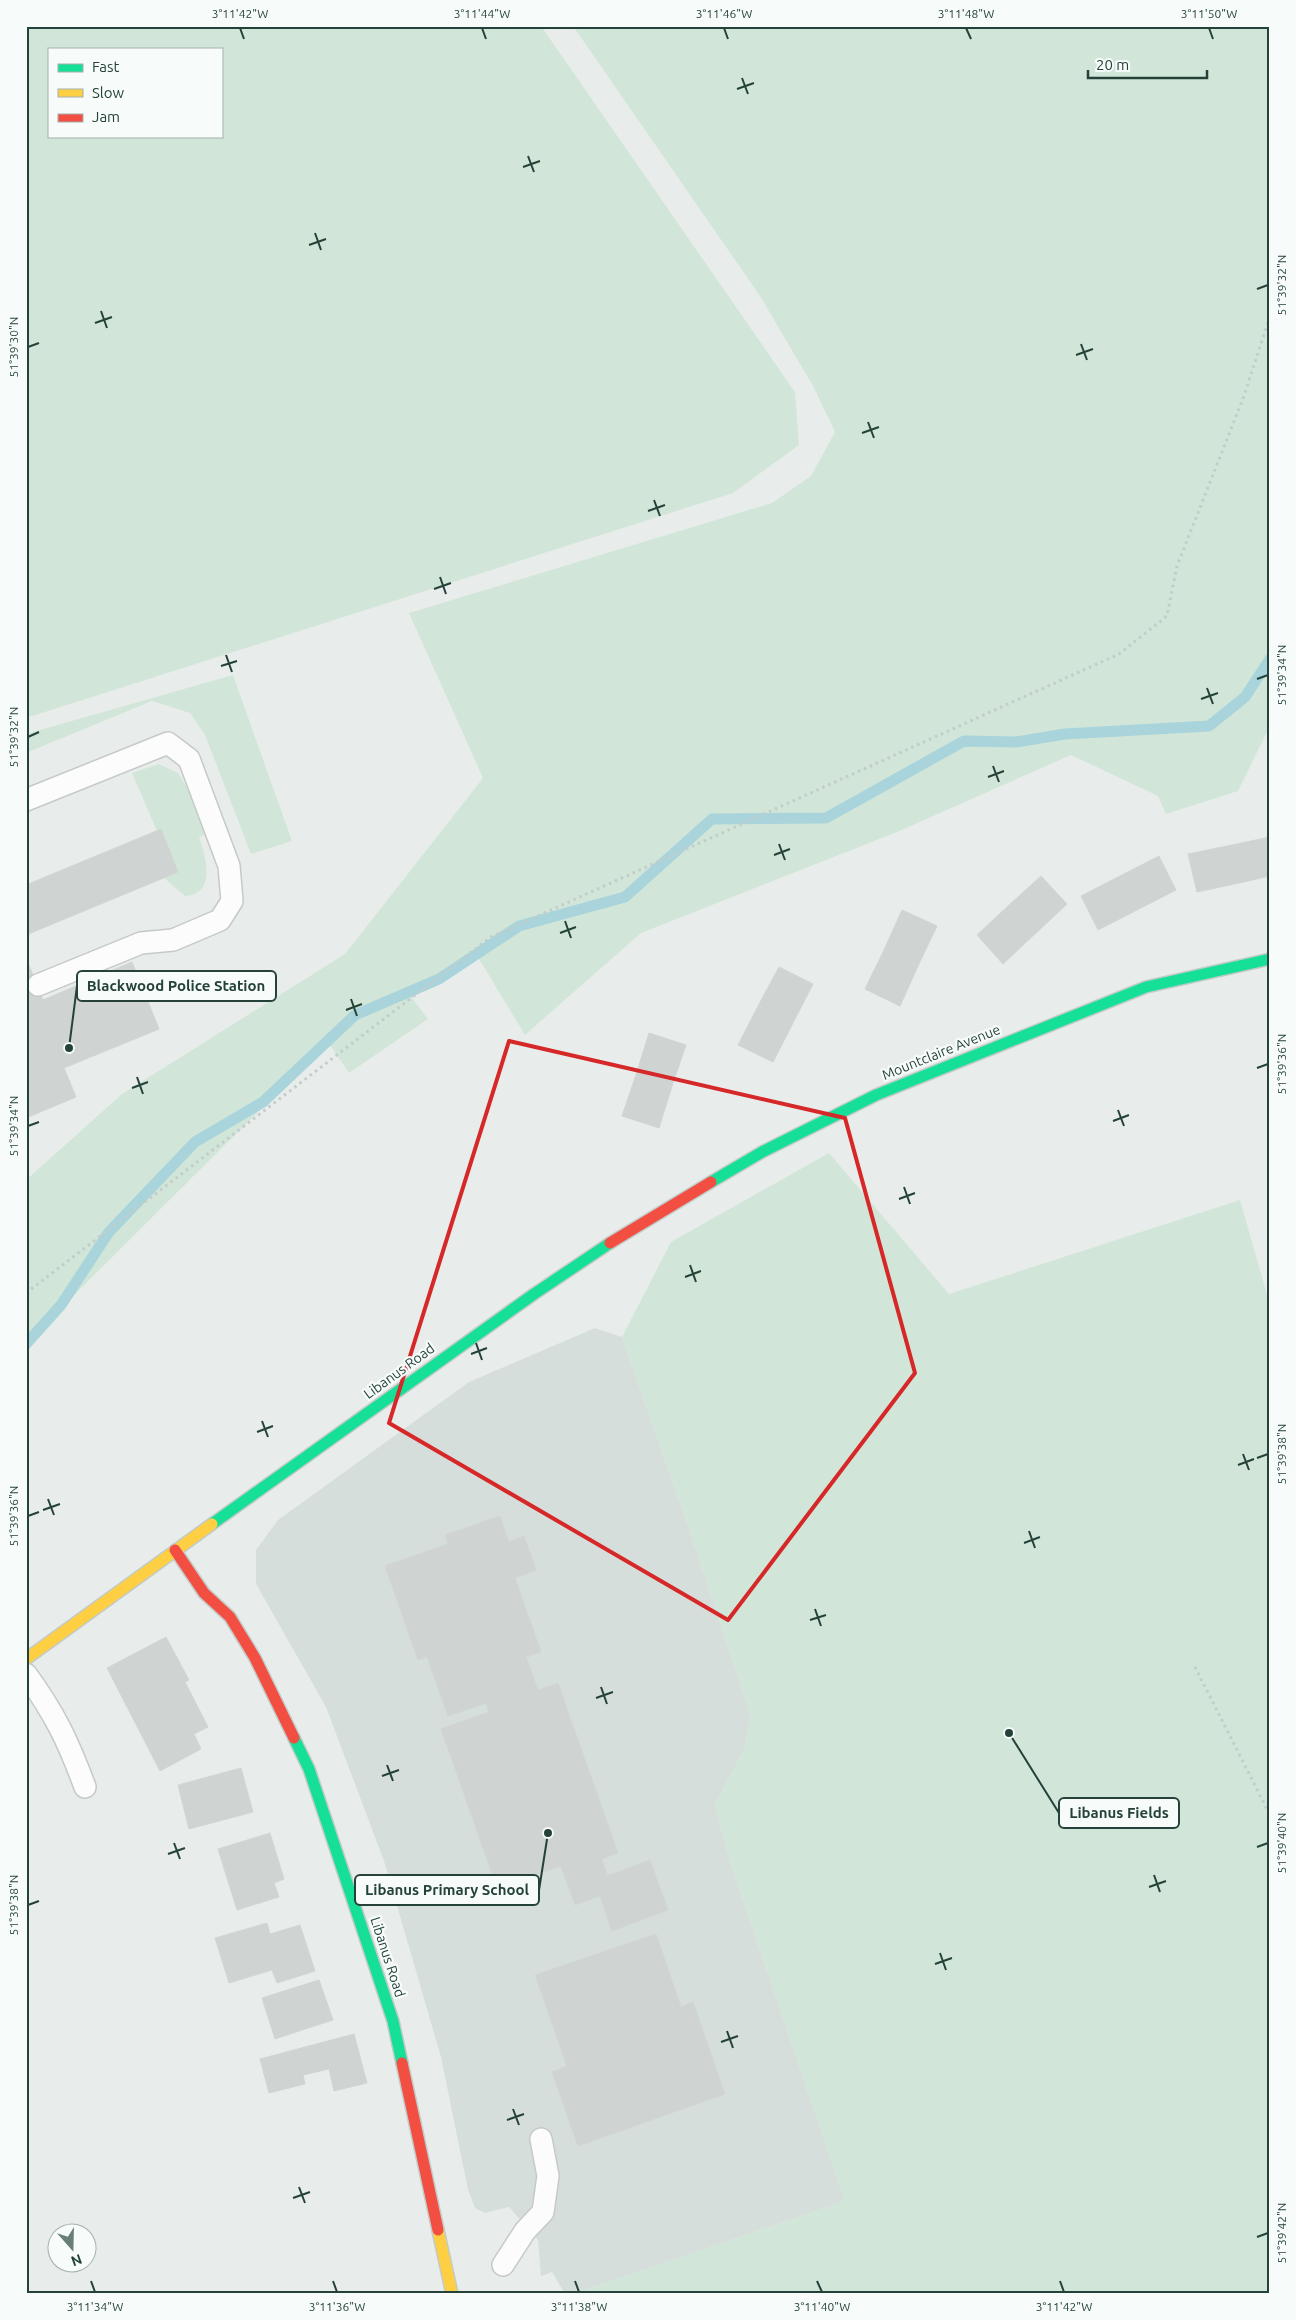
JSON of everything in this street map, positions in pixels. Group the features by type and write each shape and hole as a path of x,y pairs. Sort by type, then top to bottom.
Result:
{"main road":[{"name":"Mountclaire Avenue","path":"644,1222 762,1152 876,1095 1146,987 1270,959"},
{"name":"Libanus Road","path":"26,1660 510,1310 644,1222"},
{"name":"Libanus Road","path":"176,1550 204,1593 230,1617 240,1633 255,1658 309,1769 393,2022 452,2294"}],"lane":[{"path":"26,800 168,743 189,759 229,866 232,901 220,920 173,940 142,943 38,985"},
{"path":"26,1674 50,1707 69,1743 85,1787"},
{"path":"503,2265 525,2231 543,2212 548,2176 541,2139"}],"path":[{"path":"26,1293 491,937 886,757 1119,654 1167,616 1177,566 1244,396 1270,316"},
{"path":"1195,1667 1270,1815"}],"highlighted area":[{"path":"509,1041 845,1118 915,1373 728,1620 389,1423"}],"shaded area":[{"path":"595,1328 622,1337 688,1525 751,1716 744,1750 715,1805 732,1867 845,2201 574,2294 565,2294 552,2272 541,2276 538,2240 509,2207 485,2213 475,2208 468,2190 441,2057 384,1861 326,1707 256,1584 256,1550 278,1520 469,1382"}],"green space":[{"path":"26,26 541,26 795,392 799,445 733,493 26,718"},
{"path":"573,26 1270,26 1270,726 1238,791 1166,814 1158,796 1071,755 897,832 641,933 525,1035 476,954 412,998 428,1019 349,1073 330,1045 284,1086 26,1343 26,1180 122,1094 345,954 483,778 409,613 772,503 811,476 835,432 813,386 760,296"},
{"path":"233,675 292,841 251,854 205,735 190,713 152,701 26,753 26,734"},
{"path":"159,764 178,773 191,794 206,834 199,837 207,873 202,889 195,894 185,896 164,878 178,872 161,830 157,831 132,773"},
{"path":"829,1153 949,1294 1240,1200 1270,1305 1270,2294 574,2294 845,2201 732,1867 715,1805 744,1750 751,1716 688,1525 622,1337 671,1242"}],"building":[{"path":"161,829 178,872 26,935 26,885"},
{"path":"1270,837 1270,876 1239,883 1232,845"},
{"path":"1232,845 1239,883 1197,892 1188,854"},
{"path":"1159,856 1176,890 1137,910 1120,876"},
{"path":"1041,876 1067,904 1035,934 1009,905"},
{"path":"1120,876 1137,910 1098,930 1081,896"},
{"path":"1009,905 1035,934 1003,964 977,935"},
{"path":"902,910 937,926 918,966 884,950"},
{"path":"884,950 918,966 900,1006 865,989"},
{"path":"26,958 43,1000 132,962 159,1029 64,1068 76,1097 26,1118"},
{"path":"779,967 813,984 793,1023 758,1006"},
{"path":"758,1006 793,1023 773,1062 738,1045"},
{"path":"649,1033 686,1045 672,1086 636,1075"},
{"path":"636,1075 672,1086 659,1128 622,1116"},
{"path":"500,1516 509,1542 524,1536 536,1570 515,1578 541,1652 526,1657 538,1690 558,1683 618,1853 602,1859 607,1876 650,1860 668,1910 612,1931 600,1896 575,1905 561,1866 497,1888 441,1729 489,1712 486,1703 448,1716 427,1657 418,1660 385,1566 448,1544 445,1535"},
{"path":"166,1637 189,1680 185,1682 208,1727 194,1734 201,1749 160,1771 107,1668"},
{"path":"241,1768 253,1812 189,1829 178,1785"},
{"path":"270,1833 284,1879 274,1883 279,1897 237,1910 218,1849"},
{"path":"267,1923 270,1934 300,1925 315,1971 277,1983 272,1970 229,1983 215,1938"},
{"path":"656,1934 681,2007 693,2002 725,2094 578,2146 552,2072 567,2066 535,1975"},
{"path":"319,1980 333,2020 275,2039 262,1998"},
{"path":"354,2034 367,2083 334,2091 329,2069 303,2075 305,2084 269,2093 260,2059"}],"waterway":[{"path":"26,1344 61,1305 109,1232 195,1142 263,1102 355,1015 439,979 519,926 625,897 712,819 826,818 964,741 1016,742 1065,734 1209,726 1245,697 1270,659"}],"traffic: fast":[{"path":"711,1182 762,1152 876,1095 1146,987 1270,959"},
{"path":"212,1524 534,1294 610,1243"},
{"path":"294,1738 309,1769 393,2021 402,2063"}],"traffic: slow":[{"path":"26,1659 212,1524"},
{"path":"438,2230 452,2294"}],"traffic: jam":[{"path":"610,1243 711,1182"},
{"path":"175,1550 204,1593 230,1617 255,1658 294,1738"},
{"path":"402,2063 438,2230"}],"place":[{"name":"Blackwood Police Station","path":"69,1048"},
{"name":"Libanus Fields","path":"1009,1733"},
{"name":"Libanus Primary School","path":"548,1833"}]}
